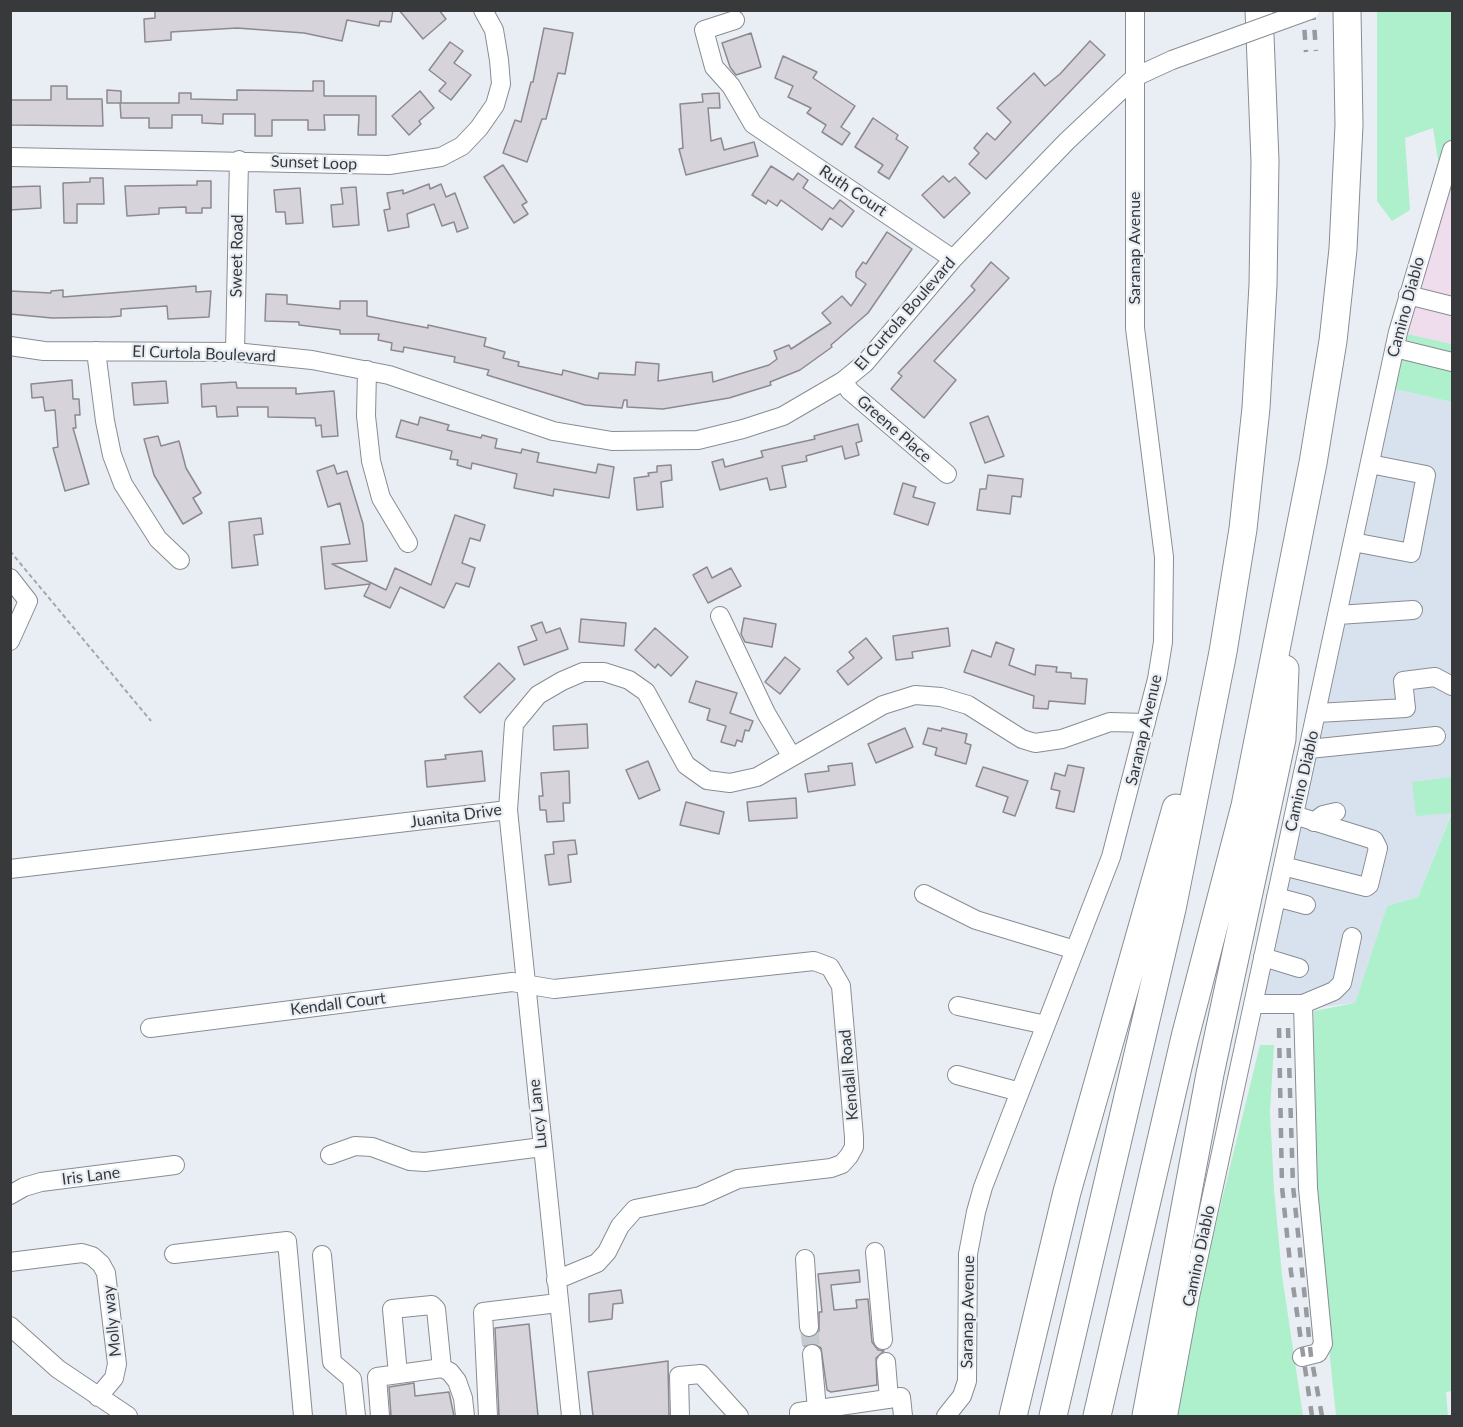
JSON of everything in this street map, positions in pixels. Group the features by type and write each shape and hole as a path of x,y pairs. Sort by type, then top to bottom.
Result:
{"highway":[{"path":"1053,1416 1172,909 1223,652 1244,519 1261,336 1265,161 1259,10"},
{"path":"1096,1416 1185,1037 1245,806 1324,402 1340,280 1348,146 1347,10"},
{"path":"1146,1416 1212,1064 1282,739 1285,702 1284,615"},
{"path":"1013,1416 1067,1192 1223,652"},
{"path":"1127,1416 1242,866 1245,806"}],"street":[{"name":"Sunset Loop","path":"10,157 239,160 389,165 441,157 462,146 479,128 495,105 501,84 494,30 483,10"},
{"path":"708,10 704,30 735,20"},
{"name":"Saranap Avenue","path":"946,1416 962,1396 967,1381 968,1254 982,1187 1111,856 1157,679 1163,642 1164,556 1135,328 1135,10"},
{"name":"El Curtola Boulevard","path":"10,346 44,351 235,352 312,360 367,370 553,431 612,441 698,440 743,429 783,416 843,381 865,363 953,259 1067,141 1135,77 1172,60 1310,10"},
{"name":"Ruth Court","path":"704,30 714,67 731,86 753,123 953,259"},
{"name":"Camino Diablo","path":"1167,1416 1190,1297 1395,348 1407,295 1452,150"},
{"name":"Sweet Road","path":"235,352 239,160"},
{"path":"1407,295 1452,306"},
{"path":"1395,348 1452,362"},
{"path":"96,351 105,421 112,455 123,484 158,539 180,560"},
{"path":"367,370 366,417 371,461 381,498 408,543"},
{"name":"Greene Place","path":"843,381 850,391 946,474"},
{"path":"1353,542 1411,553 1426,475 1370,464"},
{"path":"10,578 28,601 10,641"},
{"path":"1338,615 1413,610"},
{"path":"720,616 766,713 792,757"},
{"name":"Juanita Drive","path":"10,869 508,810 514,724 538,695 583,672 604,672 629,680 646,692 686,765 707,780 740,782 757,777 883,705 915,695 941,697 968,705 1022,740 1035,743 1062,739 1110,722 1146,723"},
{"path":"1317,714 1406,708 1403,681 1435,677 1452,686"},
{"path":"1309,749 1436,736"},
{"name":"Lucy Lane","path":"508,810 571,1416"},
{"path":"1314,822 1323,815 1336,812"},
{"path":"1283,866 1363,888 1369,885 1378,848 1374,840 1294,815"},
{"path":"924,894 976,920 1075,950"},
{"path":"1276,897 1306,905"},
{"path":"1253,1004 1302,1004 1334,991 1342,983 1352,937"},
{"path":"1263,957 1299,968"},
{"name":"Kendall Road","path":"526,984 554,989 814,961 830,967 841,986 854,1137 854,1147 842,1164 831,1168 738,1179 700,1196 635,1209 620,1226 607,1252 597,1263 556,1280"},
{"name":"Kendall Court","path":"150,1028 512,982 526,984"},
{"path":"1302,1004 1308,1188 1323,1344 1318,1353 1302,1358"},
{"path":"958,1006 1046,1025"},
{"path":"957,1076 1020,1092"},
{"path":"330,1155 355,1146 372,1147 410,1161 425,1162 542,1147"},
{"name":"Iris Lane","path":"10,1196 24,1187 41,1182 175,1165"},
{"path":"174,1254 287,1241 303,1416"},
{"path":"875,1252 883,1340"},
{"name":"Molly way","path":"10,1262 82,1253 92,1256 101,1264 106,1273 117,1364 114,1378 98,1397"},
{"path":"322,1255 332,1362 352,1379 356,1416"},
{"path":"805,1259 809,1327"},
{"path":"488,1416 483,1312 558,1302"},
{"path":"398,1374 391,1311 394,1307 435,1306 442,1368"},
{"path":"10,1326 58,1369 121,1415"},
{"path":"812,1354 817,1409"},
{"path":"885,1362 889,1399"},
{"path":"380,1416 377,1377 442,1368 450,1372 457,1381 465,1416"},
{"path":"680,1416 679,1376 701,1374 739,1416"},
{"path":"799,1416 799,1412 901,1397 903,1416"}],"path":[{"path":"10,551 151,721"}],"shaded area":[{"path":"1452,150 1452,344 1398,332"},
{"path":"1386,387 1452,402 1452,773 1450,777 1413,782 1452,812 1418,897 1387,906 1355,1003 1251,1015"}],"green space":[{"path":"1377,11 1452,11 1452,150 1442,185 1433,128 1405,138 1410,210 1392,221 1377,201"},
{"path":"1398,332 1452,344 1452,402 1386,387"},
{"path":"1452,773 1452,813 1416,816 1412,782 1450,777"},
{"path":"1452,813 1452,1391 1446,1392 1448,1416 1336,1416 1312,1184 1314,1011 1355,1003 1387,906 1418,897"},
{"path":"1260,1045 1274,1045 1270,1112 1274,1189 1282,1275 1303,1416 1176,1416 1198,1297"}],"building":[{"path":"155,10 393,10 391,22 380,21 379,26 347,20 342,41 304,33 237,28 171,32 171,40 145,42 144,19 155,18"},
{"path":"399,10 439,10 446,19 423,39"},
{"path":"544,28 573,33 565,74 558,73 546,119 542,119 527,162 503,153 515,120 521,122 531,82 533,82"},
{"path":"751,33 761,67 736,75 730,67 722,43"},
{"path":"1090,41 1105,55 986,179 969,164 979,153 974,148 987,133 995,140 1011,122 997,108 1034,73 1045,86 1060,74"},
{"path":"450,42 463,51 454,63 471,75 451,100 439,91 446,83 429,70"},
{"path":"783,56 817,72 813,78 855,106 841,127 850,133 842,145 822,132 826,125 807,113 811,108 788,97 793,86 775,78"},
{"path":"313,81 324,81 324,96 376,96 376,135 358,135 359,115 324,115 325,130 308,130 308,120 272,120 272,136 255,136 255,114 223,114 223,124 202,123 202,115 172,115 172,128 149,128 149,118 121,118 120,103 107,103 107,90 121,91 121,103 179,103 179,93 191,93 191,99 237,100 237,90 313,91"},
{"path":"51,86 67,86 67,99 102,99 103,126 10,125 10,100 51,100"},
{"path":"420,91 434,108 419,121 421,124 409,135 392,116"},
{"path":"719,93 720,108 708,108 711,141 721,138 724,150 754,142 758,156 686,175 679,149 683,148 680,104 703,102 702,94"},
{"path":"873,118 898,135 896,139 908,147 889,179 878,172 883,165 855,147"},
{"path":"503,165 527,202 522,205 528,214 514,223 484,177"},
{"path":"771,166 793,180 798,173 808,180 803,188 833,209 840,200 854,211 842,227 830,218 822,230 781,200 777,206 768,200 766,204 752,195"},
{"path":"943,176 949,182 955,177 970,193 944,218 922,195"},
{"path":"90,178 103,178 104,204 77,204 77,223 64,223 63,183 90,182"},
{"path":"197,181 211,181 211,208 202,208 202,213 186,213 186,207 159,208 159,214 127,216 125,186 197,185"},
{"path":"429,184 430,189 441,184 446,197 455,193 468,228 457,232 454,222 442,226 434,204 407,214 409,227 388,231 384,210 390,209 387,193 403,190 403,194"},
{"path":"40,186 41,208 10,210 10,187"},
{"path":"356,187 359,225 333,227 331,205 343,204 341,188"},
{"path":"300,188 303,223 286,224 285,212 276,212 274,190"},
{"path":"887,232 912,249 868,313 831,345 832,347 800,370 770,382 771,385 729,398 663,409 627,407 627,400 624,400 622,408 585,405 487,375 489,370 454,362 455,357 404,347 403,352 391,350 392,343 378,340 379,334 340,334 340,330 299,325 299,322 265,321 266,294 287,295 287,304 340,309 340,301 367,301 367,316 428,328 428,325 486,338 484,346 505,352 503,358 519,362 518,366 562,375 563,370 598,379 599,373 635,375 636,362 659,364 658,381 712,372 713,382 769,365 777,359 774,351 789,345 791,349 831,323 822,313 842,296 851,306 866,284 856,277 856,272 863,262 866,264"},
{"path":"991,262 1009,278 934,361 956,380 924,418 891,389 902,376 898,373 975,290 971,286"},
{"path":"196,286 196,292 211,291 209,317 168,319 167,306 121,309 121,316 110,317 52,318 10,314 10,291 51,293 51,291 63,290 63,297"},
{"path":"72,380 73,399 79,399 80,415 75,415 76,428 73,428 89,484 65,491 53,448 58,447 55,410 45,411 43,397 32,398 31,384"},
{"path":"166,381 168,403 134,405 132,383"},
{"path":"236,382 237,388 296,388 296,394 334,391 338,436 322,437 321,425 316,426 315,418 268,417 268,407 237,407 238,416 217,417 216,406 202,407 201,384"},
{"path":"988,416 1004,456 985,463 970,423"},
{"path":"420,417 449,425 447,430 481,438 482,435 497,439 495,448 521,453 522,449 539,453 537,462 596,473 598,464 614,467 609,498 554,489 553,496 514,488 517,474 472,463 471,469 457,465 458,460 450,459 452,451 396,437 401,420 418,425"},
{"path":"858,424 862,441 856,443 859,455 845,459 842,446 806,456 807,461 782,466 786,487 770,490 767,478 720,490 712,462 723,459 725,467 763,457 761,451 815,439 814,436"},
{"path":"158,436 161,446 179,441 186,468 201,493 193,498 202,513 183,524 154,475 144,439"},
{"path":"334,465 337,474 347,471 363,524 367,561 332,564 386,590 395,568 431,585 455,515 485,525 480,541 470,538 462,563 475,568 469,587 456,583 444,608 400,587 390,608 364,596 370,584 325,589 321,547 350,544 340,503 328,507 317,471"},
{"path":"671,465 672,480 661,482 663,507 637,510 634,478 649,476 648,473 657,472 657,466"},
{"path":"988,475 1023,479 1021,497 1012,496 1010,514 977,510 980,489 986,489"},
{"path":"903,483 916,487 913,497 935,503 928,525 894,514"},
{"path":"261,518 263,534 254,535 258,565 232,568 229,522"},
{"path":"707,567 712,578 731,568 741,586 708,603 693,575"},
{"path":"744,618 776,624 772,647 745,642 741,634"},
{"path":"581,619 626,623 624,646 579,642"},
{"path":"542,622 546,633 560,628 568,649 524,665 518,647 537,640 531,626"},
{"path":"655,628 688,657 671,676 658,664 655,668 635,650"},
{"path":"948,628 950,646 912,652 913,658 896,660 893,636"},
{"path":"866,638 882,658 848,685 837,671 854,658 849,652"},
{"path":"996,642 1014,649 1009,665 1035,675 1036,665 1057,667 1056,672 1071,673 1071,678 1087,679 1085,704 1049,701 1048,709 1033,708 1034,696 964,672 972,650 991,657"},
{"path":"785,657 800,669 780,694 765,682"},
{"path":"499,663 515,679 480,713 464,697"},
{"path":"696,681 737,693 730,713 753,721 749,731 745,730 742,742 737,740 735,746 721,742 726,726 707,720 710,709 689,702"},
{"path":"587,724 588,748 554,750 553,726"},
{"path":"905,728 913,747 876,763 868,744"},
{"path":"928,728 941,731 942,728 967,734 965,743 971,745 966,764 935,755 937,748 923,744"},
{"path":"482,751 485,781 427,787 425,761 446,759 445,755"},
{"path":"648,761 660,790 639,799 626,770"},
{"path":"852,763 855,785 808,792 805,774 829,771 828,766"},
{"path":"1068,765 1084,768 1074,812 1056,808 1060,791 1051,789 1055,773 1065,776"},
{"path":"983,767 1028,781 1015,816 1003,812 1008,797 976,786"},
{"path":"569,771 570,803 563,803 564,821 547,822 546,810 540,810 539,796 543,796 541,773"},
{"path":"796,798 797,818 749,821 747,802"},
{"path":"686,802 724,812 719,834 680,825"},
{"path":"575,840 577,854 568,855 571,882 549,885 545,855 554,854 553,842"},
{"path":"859,1270 860,1282 831,1285 834,1310 857,1308 856,1300 868,1299 872,1342 878,1350 884,1351 876,1358 877,1385 831,1392 827,1390 821,1348 812,1343 804,1346 803,1336 810,1338 819,1331 819,1312 822,1312 818,1274"},
{"path":"621,1290 623,1303 613,1304 612,1319 589,1322 589,1294"},
{"path":"529,1324 538,1416 499,1416 495,1328"},
{"path":"668,1361 669,1416 593,1416 588,1372"},
{"path":"414,1383 415,1396 449,1392 454,1416 391,1416 389,1387"}],"tunnel":[{"path":"809,1327 812,1354"}],"railway":[{"path":"1303,10 1306,52"},
{"path":"1313,10 1316,51"},
{"path":"1279,1028 1282,1187 1291,1272 1312,1416"},
{"path":"1288,1028 1293,1186 1311,1356 1322,1416"}]}
